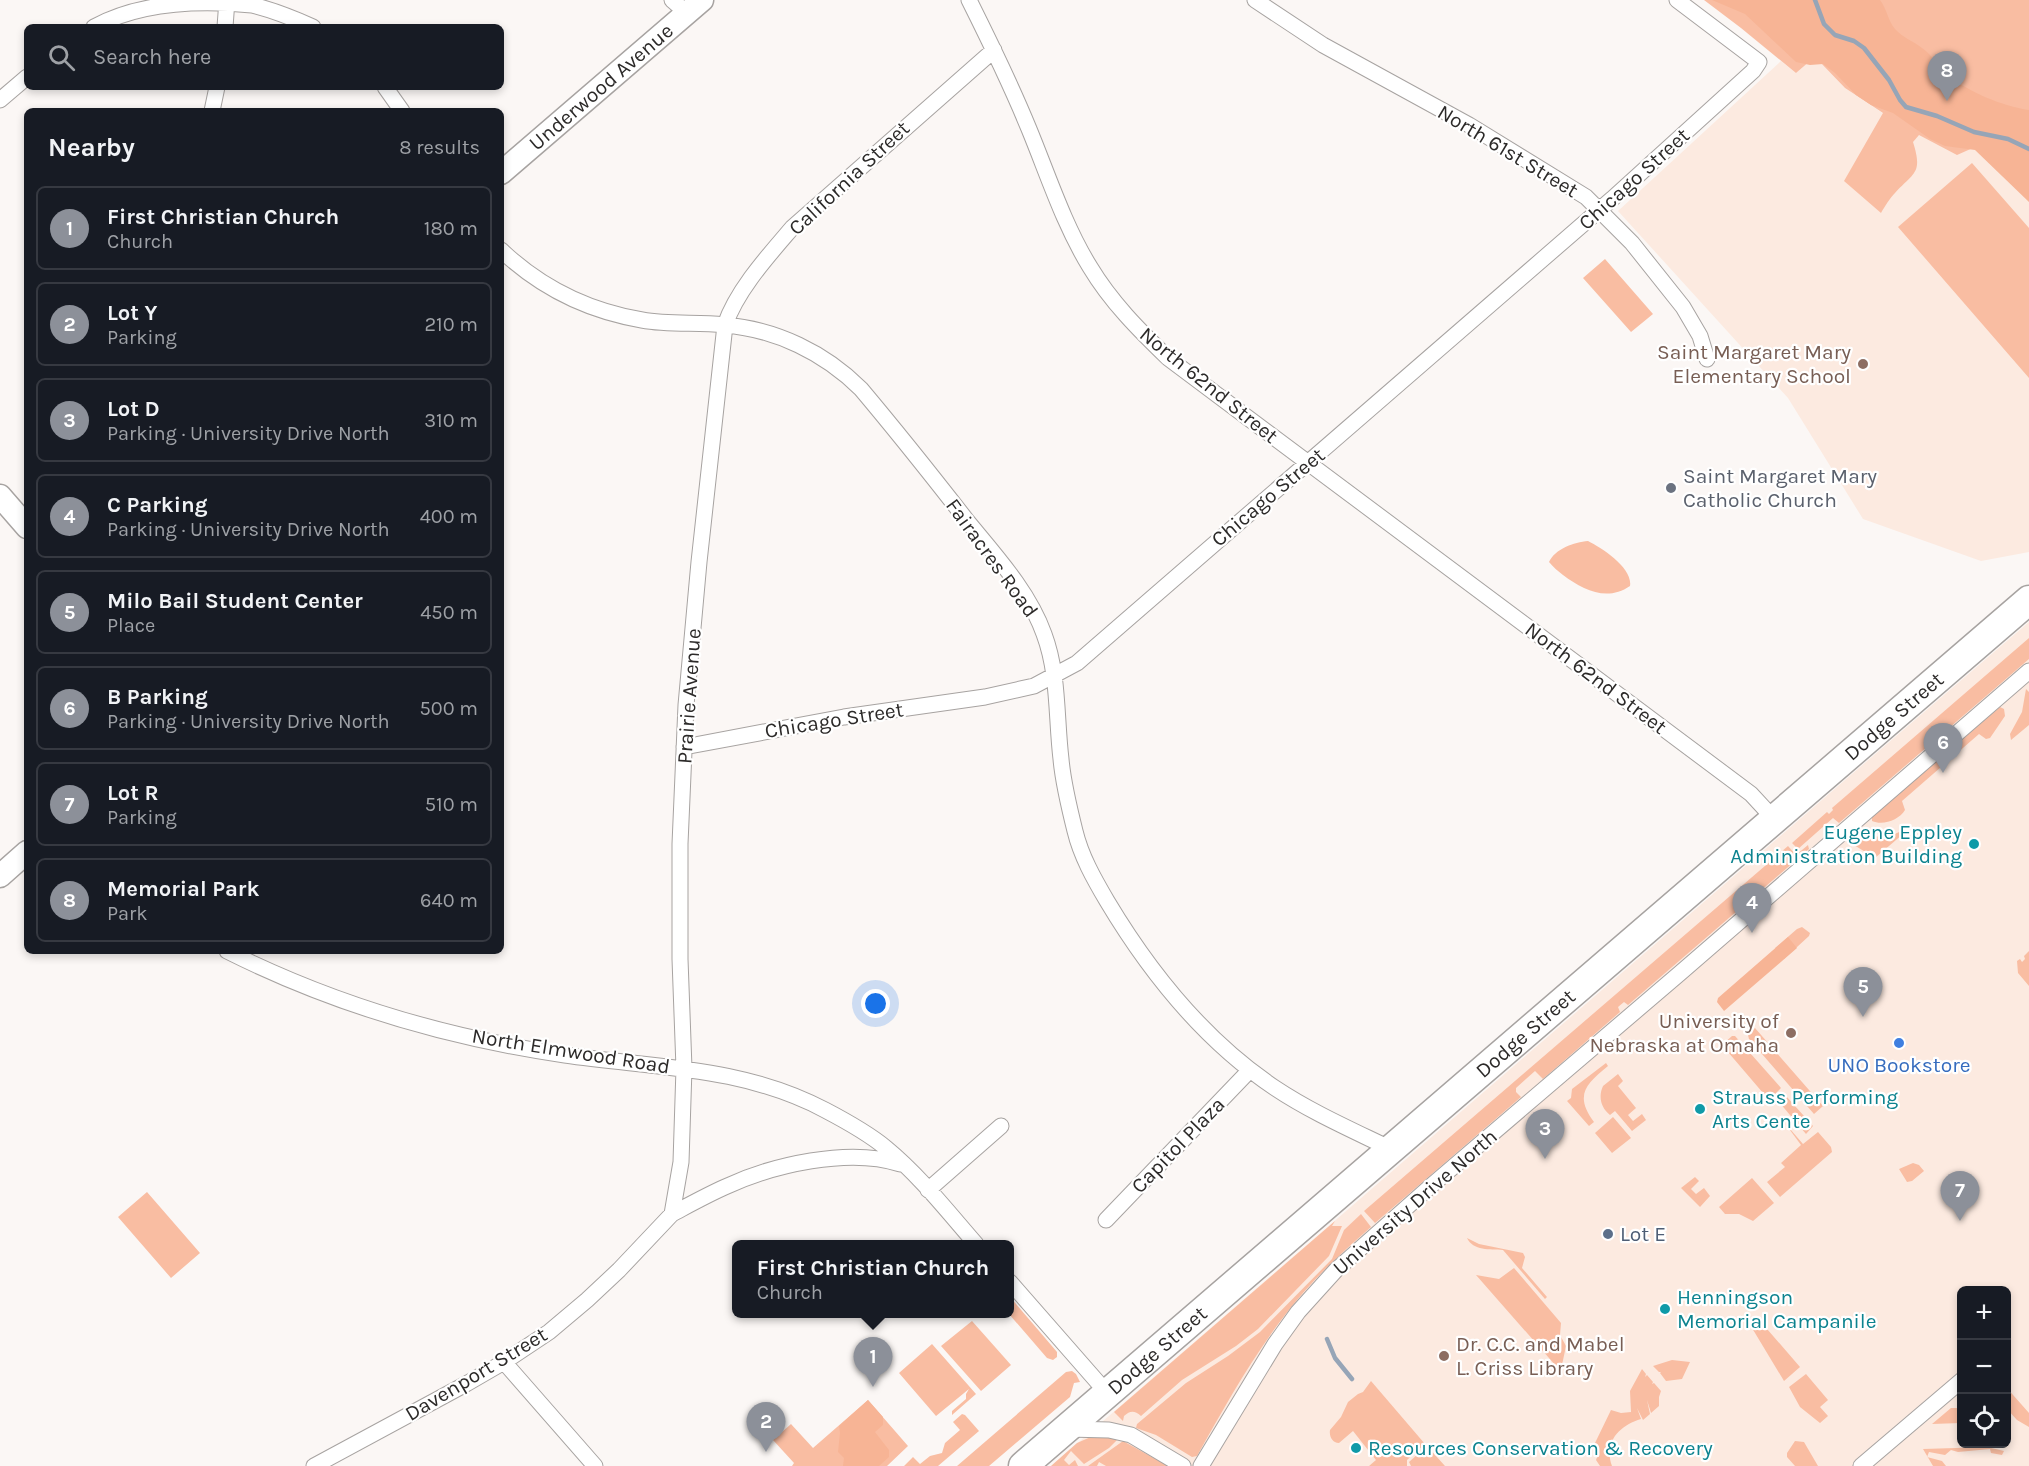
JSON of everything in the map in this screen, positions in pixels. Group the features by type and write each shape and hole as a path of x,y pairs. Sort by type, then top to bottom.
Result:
{"highway":[{"name":"Dodge Street","path":"1023,1466 2029,600"}],"main road":[{"name":"Underwood Avenue","path":"504,170 687,4"},
{"path":"0,496 24,524"},
{"path":"0,876 24,855"}],"street":[{"name":"North 62nd Street","path":"969,0 1024,116 1072,233 1090,267 1110,297 1139,331 1168,358 1750,794 1775,820"},
{"name":"North 61st Street","path":"1255,0 1323,45 1469,125 1586,197 1632,243 1683,307 1700,336 1707,359"},
{"name":"Chicago Street","path":"684,747 844,717 985,697 1034,686 1077,663 1600,210 1753,71 1759,62 1677,0"},
{"path":"101,24 150,6 187,1 227,1 251,5 306,24"},
{"path":"225,24 227,1"},
{"name":"California Street","path":"725,325 729,313 741,294 792,228 973,66 994,50"},
{"path":"0,100 24,80"},
{"path":"213,108 216,90"},
{"path":"387,90 400,108"},
{"name":"Fairacres Road","path":"504,252 544,284 587,305 642,320 725,325 776,336 802,346 836,366 861,389 993,553 1023,593 1044,633 1054,676 1060,758 1075,834 1093,877 1124,929 1166,987 1207,1033 1250,1070 1303,1105 1391,1149"},
{"name":"Prairie Avenue","path":"684,1068 680,959 680,844 684,747 699,562 725,325"},
{"name":"University Drive North","path":"1201,1466 1275,1344 1298,1312 1336,1270 2029,671"},
{"name":"North Elmwood Road","path":"233,954 295,983 412,1023 499,1044 744,1078 796,1096 840,1118 885,1147 906,1166 972,1240"},
{"path":"672,1214 681,1162 684,1068"},
{"name":"Capitol Plaza","path":"1106,1220 1250,1070"},
{"path":"928,1190 1001,1126"},
{"path":"672,1214 725,1186 797,1164 868,1157 886,1159 906,1166"},
{"name":"Davenport Street","path":"314,1466 504,1362 549,1332 619,1270 672,1214"},
{"path":"1014,1287 1108,1394"},
{"path":"504,1362 595,1466"},
{"path":"1861,1466 1957,1384"},
{"path":"1065,1429 1121,1432 1139,1439 1183,1466"}],"shaded area":[{"path":"1704,0 2029,0 2029,193 1975,147 1957,155 1919,135 1913,142 1917,161 1915,172 1891,197 1881,213 1844,181 1883,113 1845,88 1818,60 1810,61 1796,73"},
{"path":"1712,0 1880,0 1895,29 1926,51 1947,75 1986,97 2029,110 2029,202 1975,150 1945,146 1930,139 1893,113 1871,105 1856,95 1823,64 1810,65 1796,62 1745,14"},
{"path":"1818,60 1845,88 1884,114 1975,147 2029,193 2029,552 1981,561 1863,519 1788,398 1618,211 1781,61 1796,73 1810,61"},
{"path":"1972,163 2029,228 2029,378 1898,227"},
{"path":"1605,259 1653,314 1631,332 1583,278"},
{"path":"1588,541 1601,548 1622,566 1630,579 1630,586 1613,593 1595,592 1571,580 1549,562 1556,553 1566,547"},
{"name":"University of Nebraska at Omaha","path":"2029,622 2029,1466 1051,1466 1845,780"},
{"path":"2029,638 2029,659 1839,823 1833,818 1798,849 1792,843 1827,812 1829,814 1832,808"},
{"path":"2026,689 2029,692 2029,725 2011,740 2010,734 2022,712"},
{"path":"2000,707 2004,709 2005,716 1990,738 1986,739 1979,734 1902,801 1905,810 1899,817 1886,822 1872,821 1875,814"},
{"path":"1901,831 1903,834 1875,858 1854,845 1853,841 1865,837 1895,834"},
{"path":"1808,845 1809,849 1628,1005 1624,1002 1618,1007 1620,1012 1543,1079 1535,1071 1516,1088 1516,1092 1521,1097 1375,1223 1364,1211 1788,846 1796,855"},
{"path":"1802,927 1810,933 1809,936 1784,959 1775,948"},
{"path":"1788,937 1797,948 1724,1011 1717,1002 1718,998"},
{"path":"2029,951 2029,986 2018,973 2017,961 2020,959 2022,962"},
{"path":"1755,1028 1823,1106 1814,1114 1749,1039 1748,1035"},
{"path":"1735,1036 1781,1088 1769,1100 1722,1045"},
{"path":"1606,1063 1608,1066 1585,1091 1585,1104 1594,1122 1589,1126 1567,1101 1571,1098 1572,1089"},
{"path":"1618,1074 1623,1081 1618,1086 1636,1108 1628,1115 1633,1121 1642,1114 1646,1120 1632,1131 1615,1111 1610,1115 1601,1102 1603,1086"},
{"path":"1786,1096 1813,1126 1806,1134 1779,1102"},
{"path":"1613,1117 1631,1138 1612,1153 1595,1133"},
{"path":"1784,1122 1803,1144 1818,1132 1831,1147 1832,1152 1780,1197 1767,1182 1785,1167 1781,1163 1801,1145"},
{"path":"1913,1163 1919,1165 1924,1171 1912,1181 1907,1182 1899,1169"},
{"path":"1695,1177 1699,1181 1691,1189 1696,1194 1704,1188 1710,1196 1700,1207 1681,1188"},
{"path":"1752,1178 1774,1203 1753,1221 1739,1214 1725,1214 1719,1207"},
{"path":"147,1192 200,1253 171,1278 118,1217"},
{"path":"1361,1214 1371,1227 1326,1269 1285,1315 1249,1366 1197,1456 1192,1457 1156,1435 1136,1428 1137,1424 1186,1383 1260,1332 1332,1259 1344,1230"},
{"path":"1335,1221 1332,1226 1342,1226 1329,1256 1258,1329 1236,1346 1182,1380 1141,1416 1130,1412 1124,1416 1123,1421 1114,1412"},
{"path":"1467,1238 1479,1244 1523,1253 1525,1257 1522,1268 1547,1297 1545,1299 1503,1250 1478,1247"},
{"path":"1514,1268 1561,1323 1560,1335 1566,1346 1562,1365 1563,1374 1476,1275 1499,1279"},
{"path":"1014,1302 1057,1352 1057,1357 1053,1360 1047,1358 1012,1318"},
{"path":"972,1321 1011,1365 981,1391 941,1346"},
{"path":"1761,1322 1800,1367 1784,1381 1752,1328"},
{"path":"932,1344 976,1394 952,1415 952,1411 966,1399 969,1389 936,1416 899,1373"},
{"path":"1672,1360 1690,1362 1682,1379 1666,1381 1661,1372 1653,1366"},
{"path":"1642,1369 1646,1374 1645,1377 1647,1375 1653,1382 1652,1384 1654,1383 1661,1391 1659,1406 1651,1413 1647,1400 1650,1414 1643,1420 1637,1408 1641,1419 1620,1430 1612,1442 1610,1457 1612,1466 1600,1466 1596,1460 1599,1452 1595,1443 1611,1410 1621,1413 1631,1412 1630,1391"},
{"path":"1072,1371 1080,1382 1074,1383 1070,1397 989,1466 957,1466 1066,1372"},
{"path":"1806,1374 1828,1400 1820,1407 1828,1416 1820,1423 1800,1407 1789,1387"},
{"path":"1371,1381 1425,1444 1407,1460 1407,1466 1369,1466 1376,1460 1353,1431 1339,1443 1334,1442 1331,1437 1330,1430 1341,1417 1348,1402 1363,1392"},
{"path":"2011,1393 2029,1413 2029,1427 2011,1413"},
{"path":"868,1400 908,1446 887,1466 792,1466 794,1463 773,1440 791,1424 813,1448"},
{"path":"868,1400 883,1417 883,1425 875,1432 889,1450 889,1457 879,1466 843,1466 844,1458 838,1452 839,1426"},
{"path":"1951,1408 1957,1408 1957,1423 1932,1424"},
{"path":"962,1414 979,1431 938,1466 904,1466 913,1457 920,1464 930,1456 942,1453 945,1443 960,1430 953,1422"},
{"path":"1093,1436 1120,1437 1109,1448 1084,1464 1071,1451 1064,1460 1069,1465 1075,1460 1078,1466 1051,1466 1077,1443"},
{"path":"1123,1441 1168,1466 1106,1466 1099,1462 1097,1466 1088,1466"},
{"path":"1795,1441 1804,1442 1818,1466 1795,1466 1787,1457 1787,1453"},
{"path":"1427,1446 1445,1466 1411,1466 1409,1462"},
{"path":"1991,1448 2004,1451 2002,1455 1991,1453 1990,1449 1958,1452 1951,1450 1945,1455 1929,1452 1927,1456 1923,1449"},
{"path":"1928,1457 1942,1461 1946,1466 1933,1466"}],"waterway":[{"path":"1815,0 1824,24 1835,35 1854,41 1864,48 1889,80 1906,107 1937,116 1974,132 2008,139 2029,149"},
{"path":"1327,1339 1335,1358 1352,1379"}],"place":[{"name":"Memorial Park","path":"1947,101"},
{"name":"Saint Margaret Mary Elementary School","path":"1863,364"},
{"name":"Saint Margaret Mary Catholic Church","path":"1671,488"},
{"name":"B Parking","path":"1943,773"},
{"name":"Eugene Eppley Administration Building","path":"1974,844"},
{"name":"C Parking","path":"1752,933"},
{"name":"Milo Bail Student Center","path":"1863,1017"},
{"name":"University of Nebraska at Omaha","path":"1791,1033"},
{"name":"UNO Bookstore","path":"1899,1043"},
{"name":"Strauss Performing Arts Cente","path":"1700,1109"},
{"name":"Lot D","path":"1545,1159"},
{"name":"Lot R","path":"1960,1221"},
{"name":"Lot E","path":"1608,1234"},
{"name":"Henningson Memorial Campanile","path":"1665,1309"},
{"name":"Dr. C.C. and Mabel L. Criss Library","path":"1444,1356"},
{"name":"First Christian Church","path":"873,1387"},
{"name":"Resources Conservation & Recovery","path":"1356,1448"},
{"name":"Lot Y","path":"766,1452"}]}
